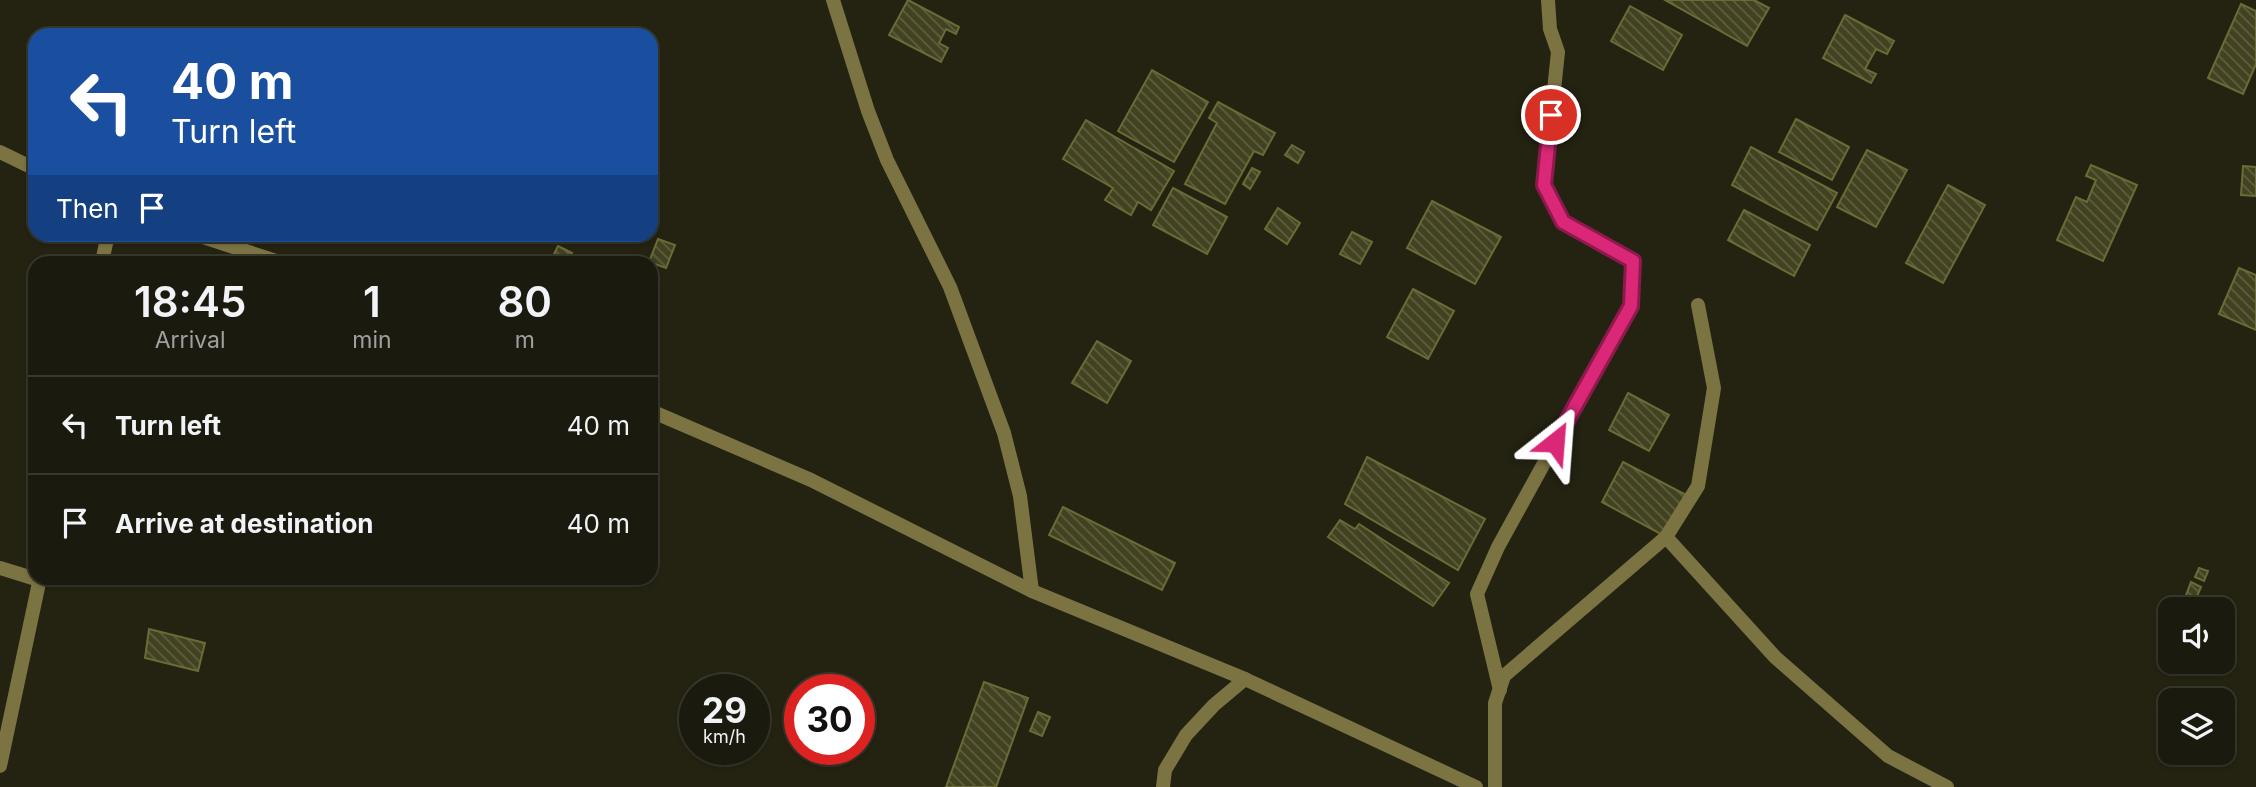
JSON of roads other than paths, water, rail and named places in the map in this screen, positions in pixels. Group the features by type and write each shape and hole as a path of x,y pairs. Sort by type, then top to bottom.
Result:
{"street":[{"path":"833,0 868,111 887,160 950,286 1004,433 1020,496 1031,592"},
{"path":"1500,690 1477,594 1498,547 1631,306 1633,261 1563,222 1544,185 1558,52 1550,29 1548,0"},
{"path":"0,152 28,166"},
{"path":"218,242 261,256"},
{"path":"1495,787 1495,704 1504,677 1666,537 1698,485 1714,388 1698,305"},
{"path":"658,414 811,480 1031,592 1245,679 1476,787"},
{"path":"1666,537 1786,666 1888,755 1947,787"},
{"path":"0,568 28,576"},
{"path":"0,766 39,585"},
{"path":"1163,787 1165,770 1186,735 1214,705 1245,679"}]}
